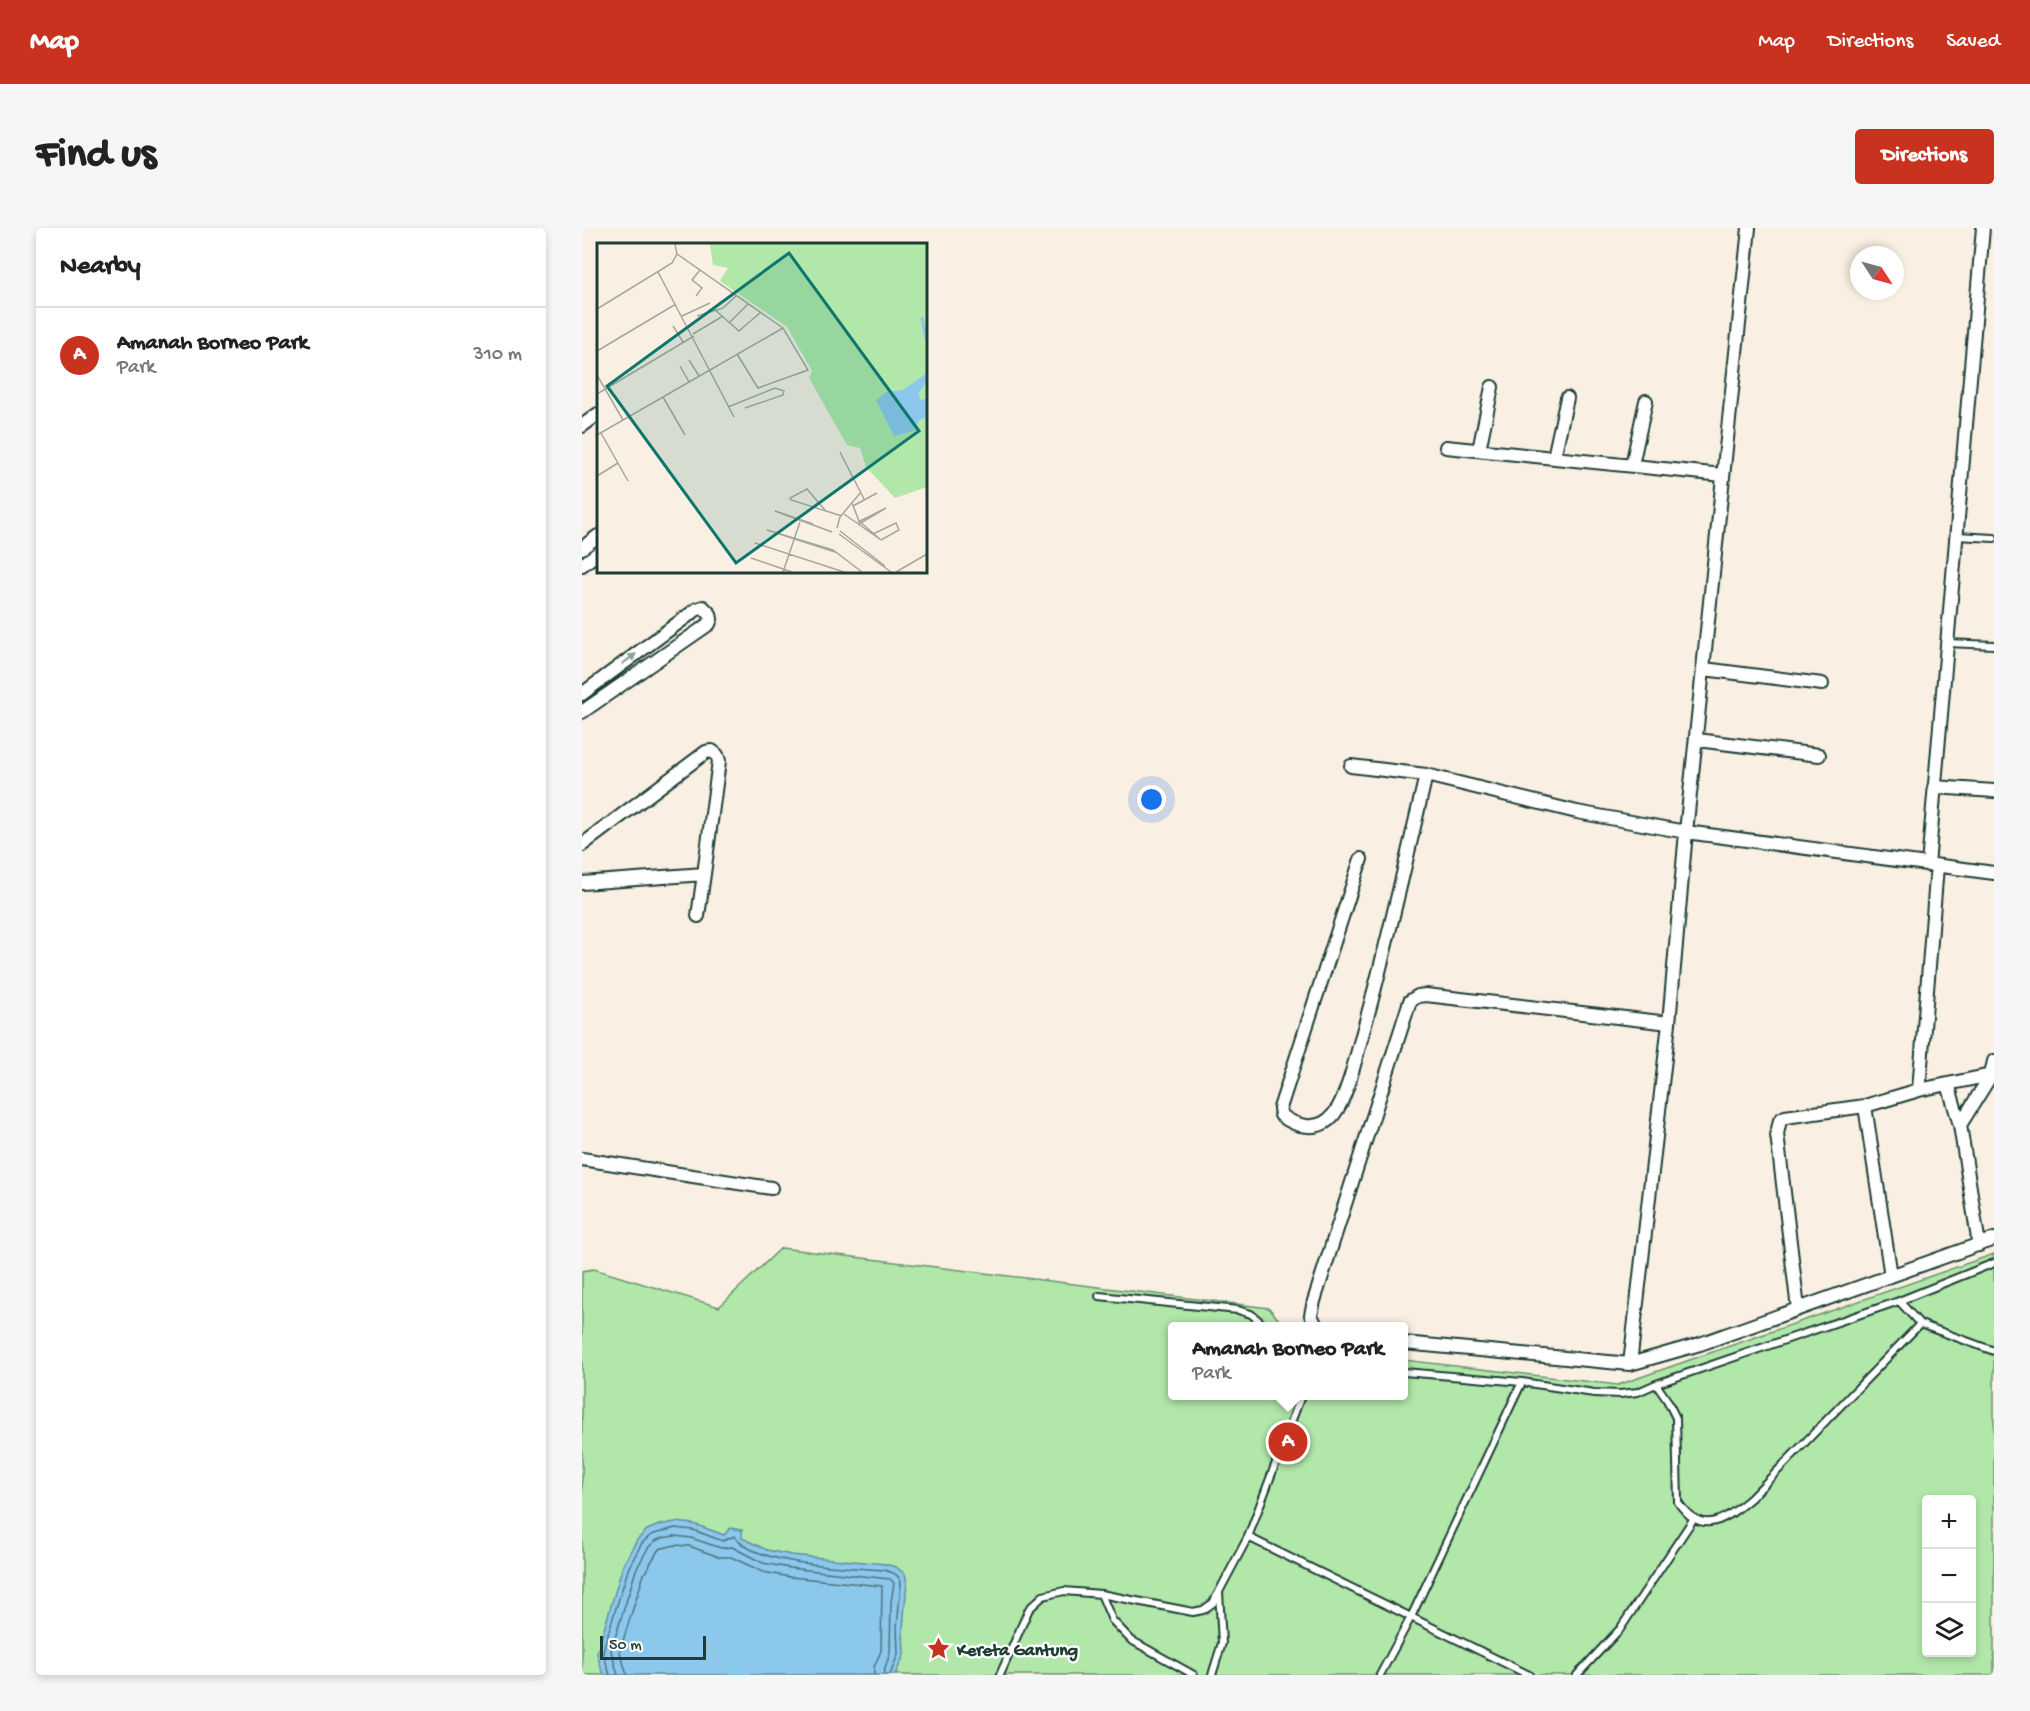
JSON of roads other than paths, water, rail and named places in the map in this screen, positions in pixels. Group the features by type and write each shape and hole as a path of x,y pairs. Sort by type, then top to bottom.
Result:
{"street":[{"path":"1630,1364 1669,1023 1686,832 1749,228"},
{"path":"1919,1090 1932,866 1934,787 1983,228"},
{"path":"1479,450 1492,387"},
{"path":"1554,457 1567,398"},
{"path":"1632,465 1646,401"},
{"path":"582,426 597,415"},
{"path":"1446,447 1723,475"},
{"path":"582,548 597,537"},
{"path":"582,565 597,554"},
{"path":"582,694 697,609 703,607 710,614 709,624 582,712"},
{"path":"1704,669 1822,684"},
{"path":"1697,740 1819,755"},
{"path":"582,845 706,752 712,751 717,755 719,761 698,916"},
{"path":"1351,766 1426,775 1577,812 1686,832 1994,873"},
{"path":"1361,859 1280,1108 1281,1115 1300,1126 1311,1127 1322,1124 1334,1114 1345,1092 1377,980 1426,775"},
{"path":"1934,787 1994,791"},
{"path":"582,883 704,874"},
{"path":"1314,1322 1311,1315 1314,1301 1410,1001 1418,996 1426,995 1669,1023"},
{"path":"1960,1125 1991,1075 1994,1061"},
{"path":"1798,1309 1778,1125 1785,1117 1865,1106 1919,1090 1991,1075"},
{"path":"1948,1084 1960,1125 1979,1245"},
{"path":"1865,1106 1891,1276"},
{"path":"582,1159 771,1188"},
{"path":"1408,1343 1630,1364 1700,1344 1994,1239"}],"lane":[{"path":"1957,536 1994,538"},
{"path":"1946,643 1994,645"},
{"path":"1408,1372 1522,1382 1594,1393 1638,1392 1899,1301 1994,1263"},
{"path":"1100,1296 1238,1310 1251,1314 1260,1322"},
{"path":"1899,1301 1920,1324 1994,1351"},
{"path":"1656,1384 1676,1418 1678,1502 1686,1513 1694,1518 1706,1523 1718,1522 1731,1515 1751,1498 1920,1324"},
{"path":"1380,1675 1411,1617 1522,1382"},
{"path":"1000,1675 1029,1609 1043,1596 1064,1591 1101,1594 1193,1612 1203,1610 1213,1603 1248,1537 1299,1400"},
{"path":"1577,1675 1620,1629 1694,1518"},
{"path":"1248,1537 1529,1675"},
{"path":"1212,1675 1222,1643 1219,1591"},
{"path":"1101,1594 1112,1620 1131,1640 1194,1675"}],"water":[{"path":"675,1522 694,1524 724,1535 730,1528 742,1530 742,1538 767,1550 791,1555 896,1567 905,1574 907,1582 903,1628 904,1655 895,1675 605,1675 597,1653 623,1565 637,1540 647,1530"}],"place":[{"name":"Amanah Borneo Park","path":"1288,1442"},
{"name":"Kereta Gantung","path":"939,1649"}]}
